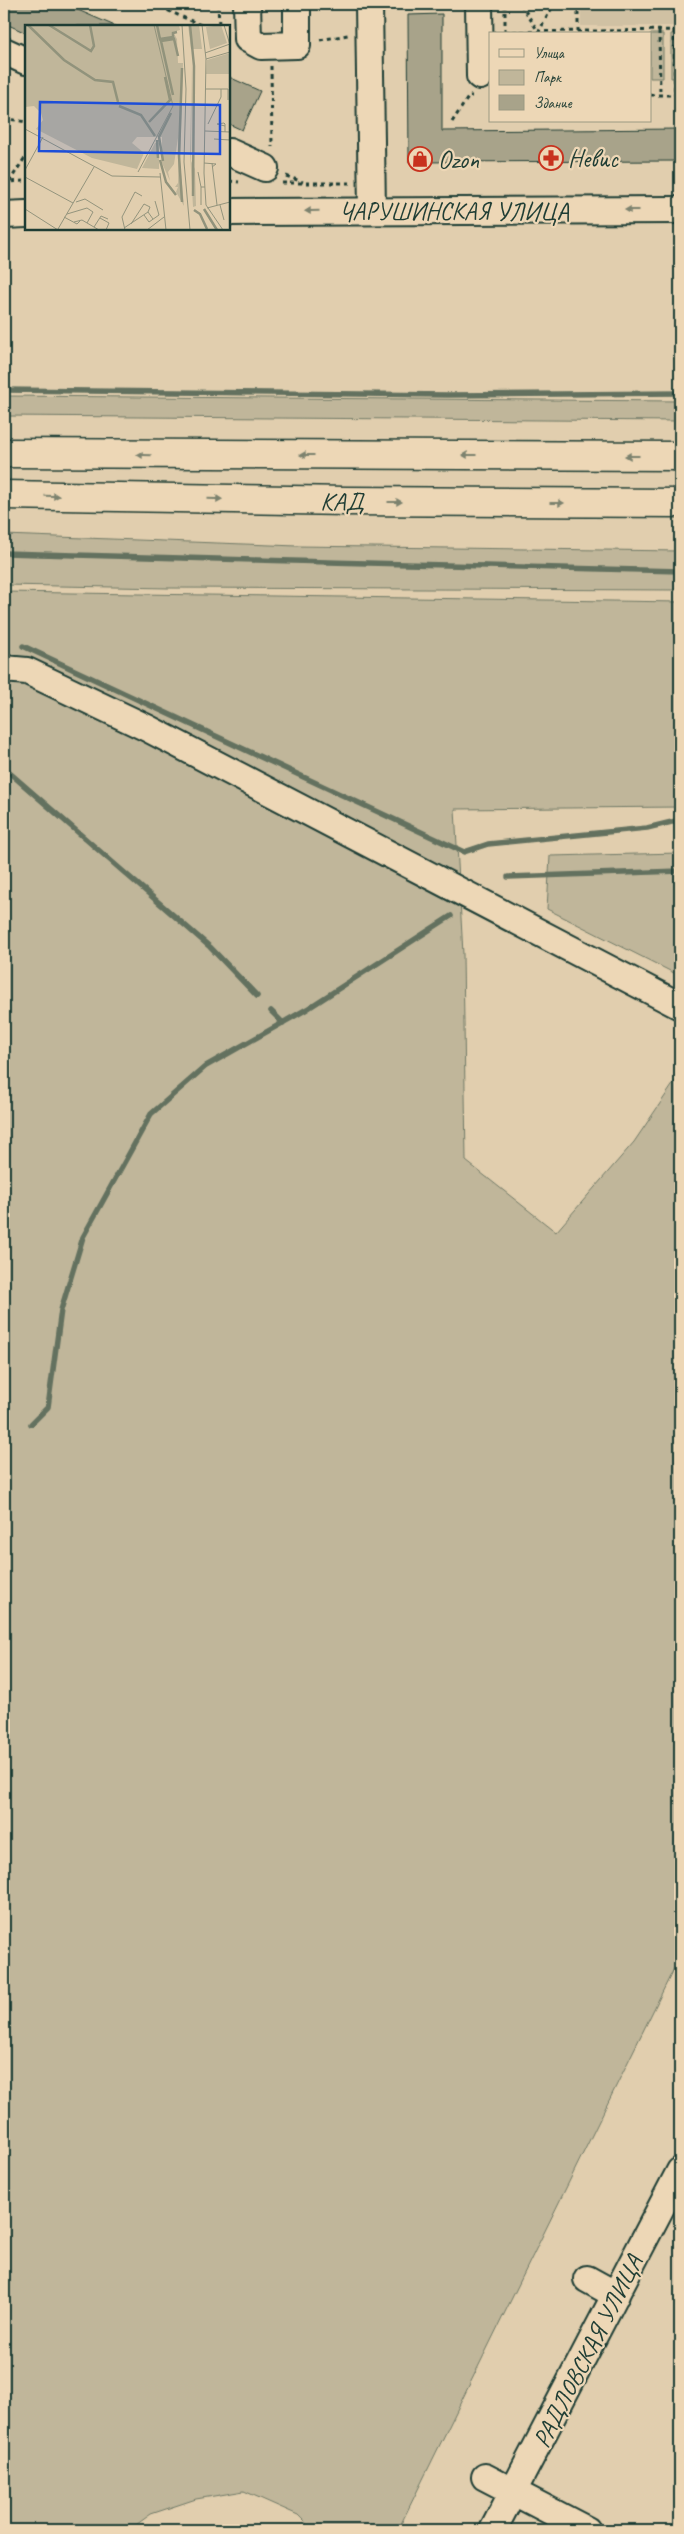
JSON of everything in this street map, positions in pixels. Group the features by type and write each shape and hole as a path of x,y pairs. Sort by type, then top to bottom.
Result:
{"highway":[{"name":"КАД","path":"4,453 680,456"},
{"name":"КАД","path":"4,495 356,501 680,503"}],"street":[{"path":"247,4 248,39 261,46 297,45 297,4"},
{"path":"369,4 372,211"},
{"path":"479,4 480,86"},
{"path":"4,51 25,61"},
{"path":"230,153 272,175"},
{"name":"ЧАРУШИНСКАЯ УЛИЦА","path":"230,212 680,210"},
{"path":"4,215 25,214"},
{"path":"4,669 27,671 148,728 680,1006"},
{"name":"РАДЛОВСКАЯ УЛИЦА","path":"493,2530 680,2171"},
{"path":"588,2279 616,2294"},
{"path":"485,2477 587,2530"}],"path":[{"path":"153,4 202,25"},
{"path":"218,4 218,25"},
{"path":"505,4 505,32"},
{"path":"521,4 537,32"},
{"path":"539,32 554,4"},
{"path":"578,4 578,32"},
{"path":"674,30 675,95"},
{"path":"626,32 680,30"},
{"path":"659,31 660,95"},
{"path":"297,45 350,34"},
{"path":"271,46 272,175"},
{"path":"452,122 469,96 480,86"},
{"path":"652,95 680,95"},
{"path":"4,118 25,122"},
{"path":"8,182 25,157"},
{"path":"272,175 306,183 371,182"},
{"path":"272,175 306,183"},
{"path":"4,182 25,181"},
{"path":"230,182 243,182"}],"shaded area":[{"path":"581,4 680,4 680,26 581,26"}],"green space":[{"path":"652,34 663,34 663,78 652,78"},
{"path":"671,34 680,34 680,77 671,78"},
{"path":"4,396 680,401 680,421 4,416"},
{"path":"4,535 297,546 680,551 680,590 168,588 4,585"},
{"path":"4,592 680,602 680,807 455,809 463,954 466,1161 556,1232 634,1142 680,1074 680,1956 398,2530 313,2530 298,2515 244,2491 196,2499 151,2514 129,2530 4,2530"},
{"path":"680,853 680,976 547,909 550,856"}],"building":[{"path":"4,4 64,4 113,25 25,25 25,33 4,23"},
{"path":"442,14 442,131 680,129 680,161 409,162 408,15"},
{"path":"230,77 260,91 242,130 230,124"}],"waterway":[{"path":"4,390 448,395 680,393"},
{"path":"4,553 680,571"},
{"path":"23,646 464,852 488,844 647,828 680,820"},
{"path":"4,768 210,947 257,996"},
{"path":"508,877 680,871"},
{"path":"31,1424 48,1407 61,1310 83,1237 151,1114 206,1066 307,1009 451,916"},
{"path":"271,1011 283,1023"}],"place":[{"name":"Невис","path":"551,158"},
{"name":"Ozon","path":"420,159"}]}
